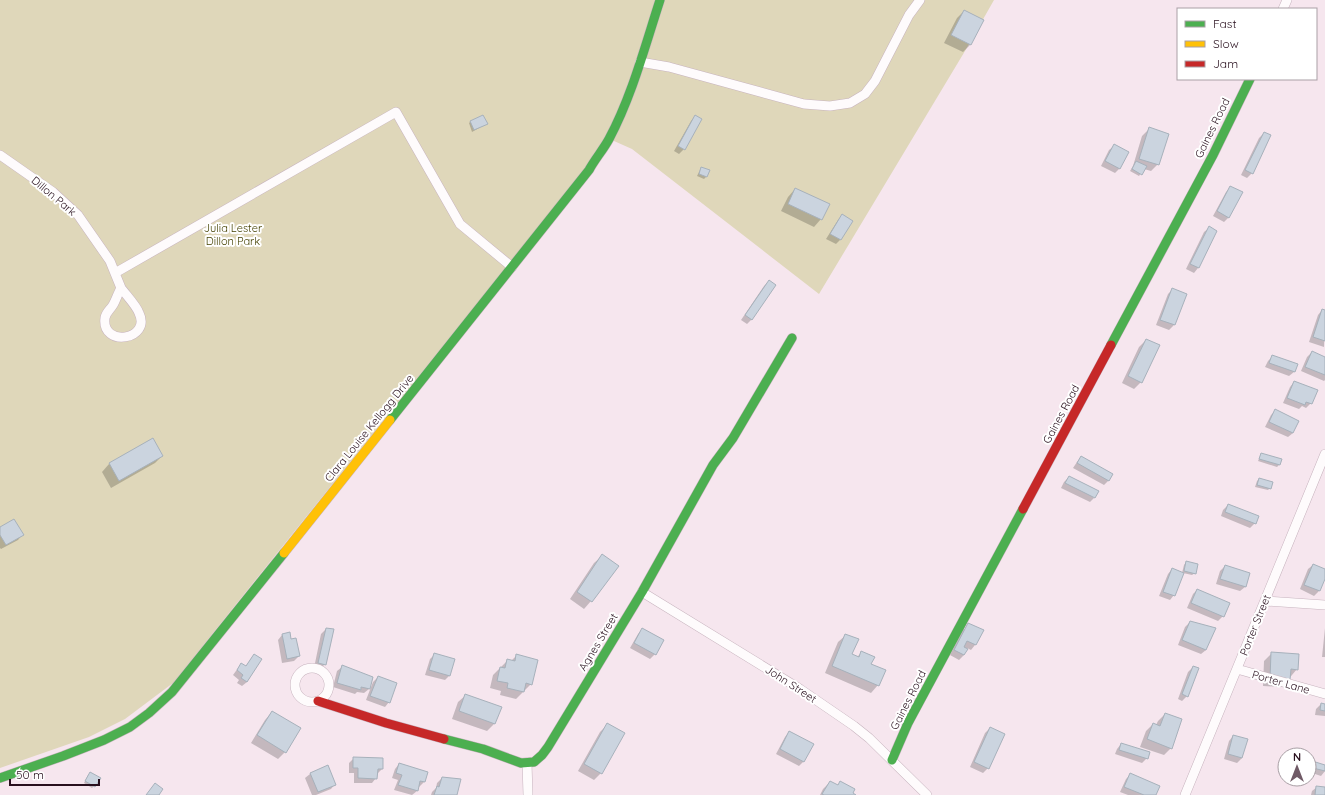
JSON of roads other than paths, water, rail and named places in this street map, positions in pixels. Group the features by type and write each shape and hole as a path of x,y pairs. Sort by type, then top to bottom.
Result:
{"street":[{"name":"Clara Louise Kellogg Drive","path":"0,778 64,756 104,740 130,727 172,692 355,465 589,170 608,140 622,111 660,0"},
{"path":"640,62 669,67 804,104 830,106 850,103 865,94 875,81 909,15 920,0"},
{"name":"Gaines Road","path":"892,760 908,723 1213,155 1250,80"},
{"path":"115,273 396,112 460,224 512,267"},
{"name":"Dillon Park","path":"0,155 53,192 78,215 110,261 120,288 139,312 141,318 141,324 134,334 124,338 118,337 108,331 105,320 106,314 113,305 120,288"},
{"name":"Agnes Street","path":"527,763 534,762 542,756 548,747 642,592 698,490 713,465 737,432 792,338"},
{"name":"Porter Street","path":"1185,795 1325,454"},
{"name":"John Street","path":"642,592 800,689 864,734 927,795"},
{"path":"1265,601 1325,604"},
{"name":"Porter Lane","path":"1237,669 1325,694"},
{"path":"318,701 386,723 483,749 521,763 527,763 528,795"}],"park label":[{"name":"Julia Lester Dillon Park","path":"233,234"}]}
